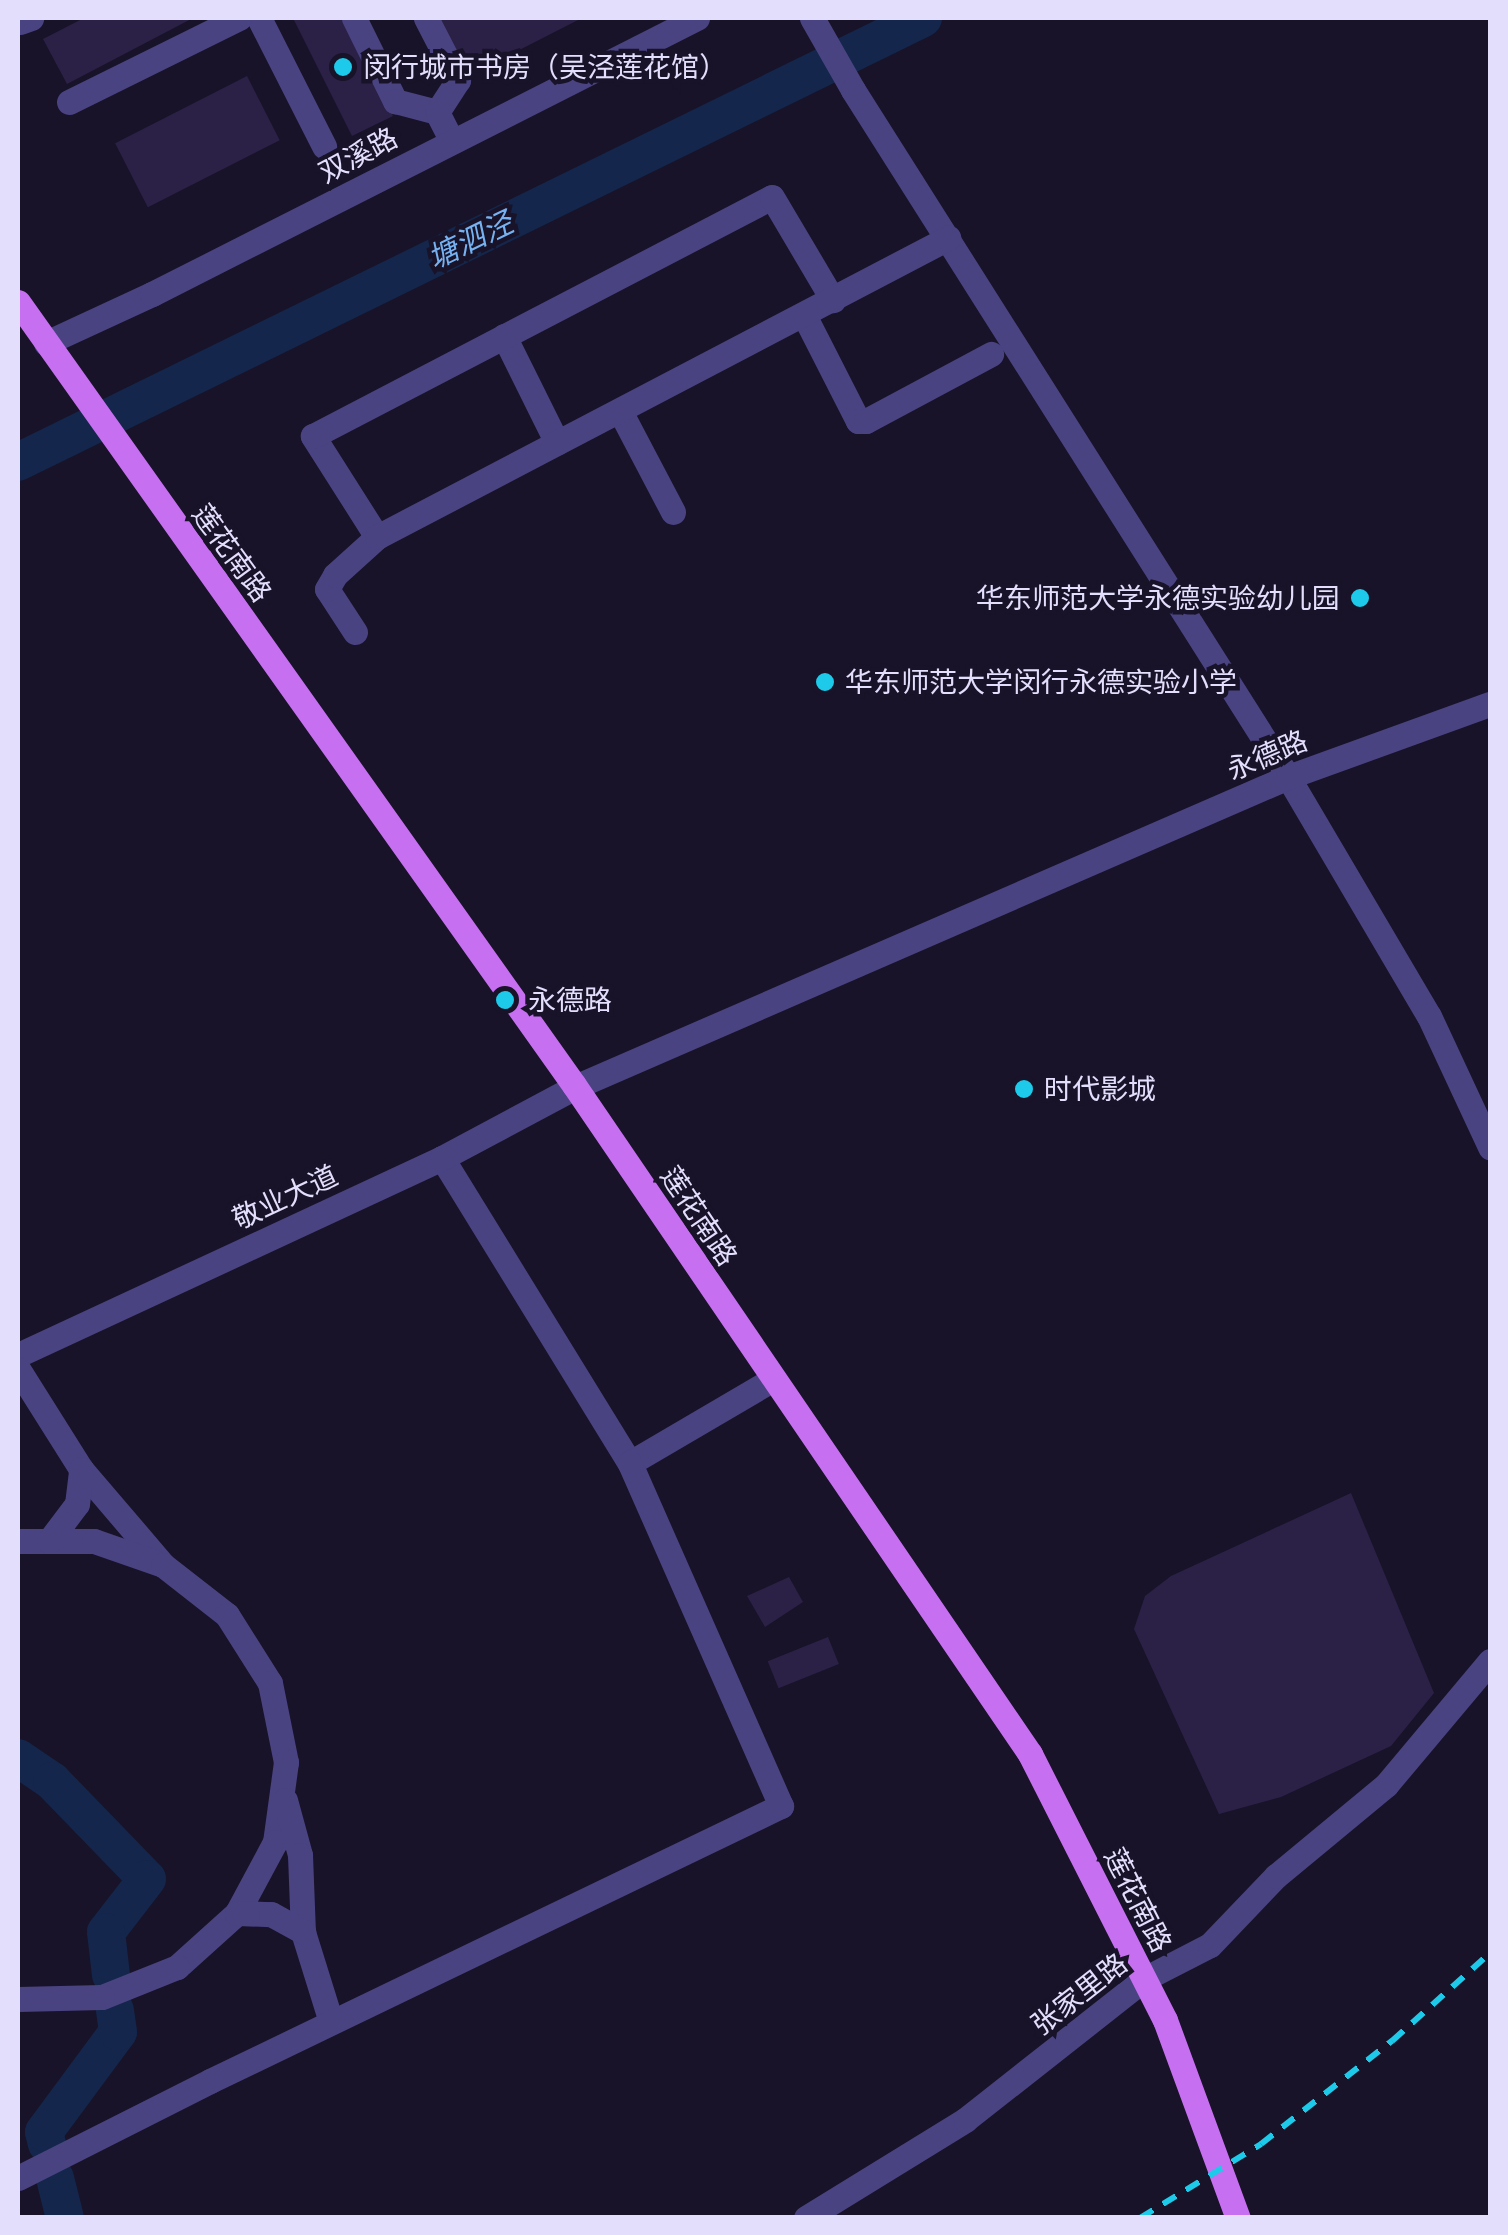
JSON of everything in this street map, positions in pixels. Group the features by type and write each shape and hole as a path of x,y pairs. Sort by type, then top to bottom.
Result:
{"main road":[{"name":"莲花南路","path":"18,302 575,1087 1030,1754 1165,2020 1238,2218"}],"street":[{"path":"18,18 20,22 31,18"},
{"path":"69,102 239,18"},
{"path":"259,18 324,146"},
{"path":"354,18 394,101 437,112"},
{"path":"426,18 458,80 437,112"},
{"name":"双溪路","path":"46,343 152,294 697,18"},
{"path":"812,18 852,90 1288,777 1429,1016 1490,1147"},
{"path":"437,112 450,140"},
{"path":"377,536 312,436 772,197 833,300"},
{"path":"355,632 327,590 335,575 377,536 948,238"},
{"path":"804,315 858,421 866,421 991,354"},
{"path":"504,336 558,443"},
{"path":"620,411 673,512"},
{"name":"永德路","path":"575,1087 1288,777 1395,735 1490,704"},
{"name":"敬业大道","path":"18,1355 442,1158 575,1087"},
{"path":"18,2178 331,2022 782,1806 630,1463 442,1158"},
{"path":"18,1369 81,1469 163,1565 227,1615 270,1683 286,1762 275,1842 237,1913 177,1967 102,1997 18,1999"},
{"path":"630,1463 773,1379"},
{"path":"48,1540 77,1504 81,1469"},
{"path":"18,1541 94,1541 163,1565"},
{"name":"张家里路","path":"806,2218 965,2120 1144,1980 1210,1945 1276,1876 1386,1785 1490,1662"},
{"path":"282,1790 300,1855 303,1932 331,2022"},
{"path":"237,1913 271,1914 303,1932"}],"building":[{"path":"84,18 193,18 67,84 43,39"},
{"name":"闵行城市书房（吴泾莲花馆）","path":"293,18 344,18 393,116 352,136"},
{"path":"436,18 582,18 468,76"},
{"path":"247,76 280,140 148,207 115,143"},
{"path":"1351,1493 1434,1693 1391,1746 1281,1797 1219,1814 1134,1629 1145,1596 1171,1576"},
{"path":"789,1577 803,1602 765,1627 747,1596"},
{"path":"828,1637 839,1664 779,1688 768,1661"}],"waterway":[{"name":"塘泗泾","path":"18,462 923,18"},
{"path":"18,1758 52,1781 147,1879 106,1932 111,1975"},
{"path":"47,2144 44,2132 118,2032 115,2010"},
{"path":"55,2178 65,2218"}],"railway":[{"path":"1140,2218 1261,2144 1392,2041 1490,1953"}],"place":[{"name":"闵行城市书房（吴泾莲花馆）","path":"343,67"},
{"name":"华东师范大学永德实验幼儿园","path":"1360,598"},
{"name":"华东师范大学闵行永德实验小学","path":"825,682"},
{"name":"永德路","path":"505,1000"},
{"name":"时代影城","path":"1024,1089"}]}
